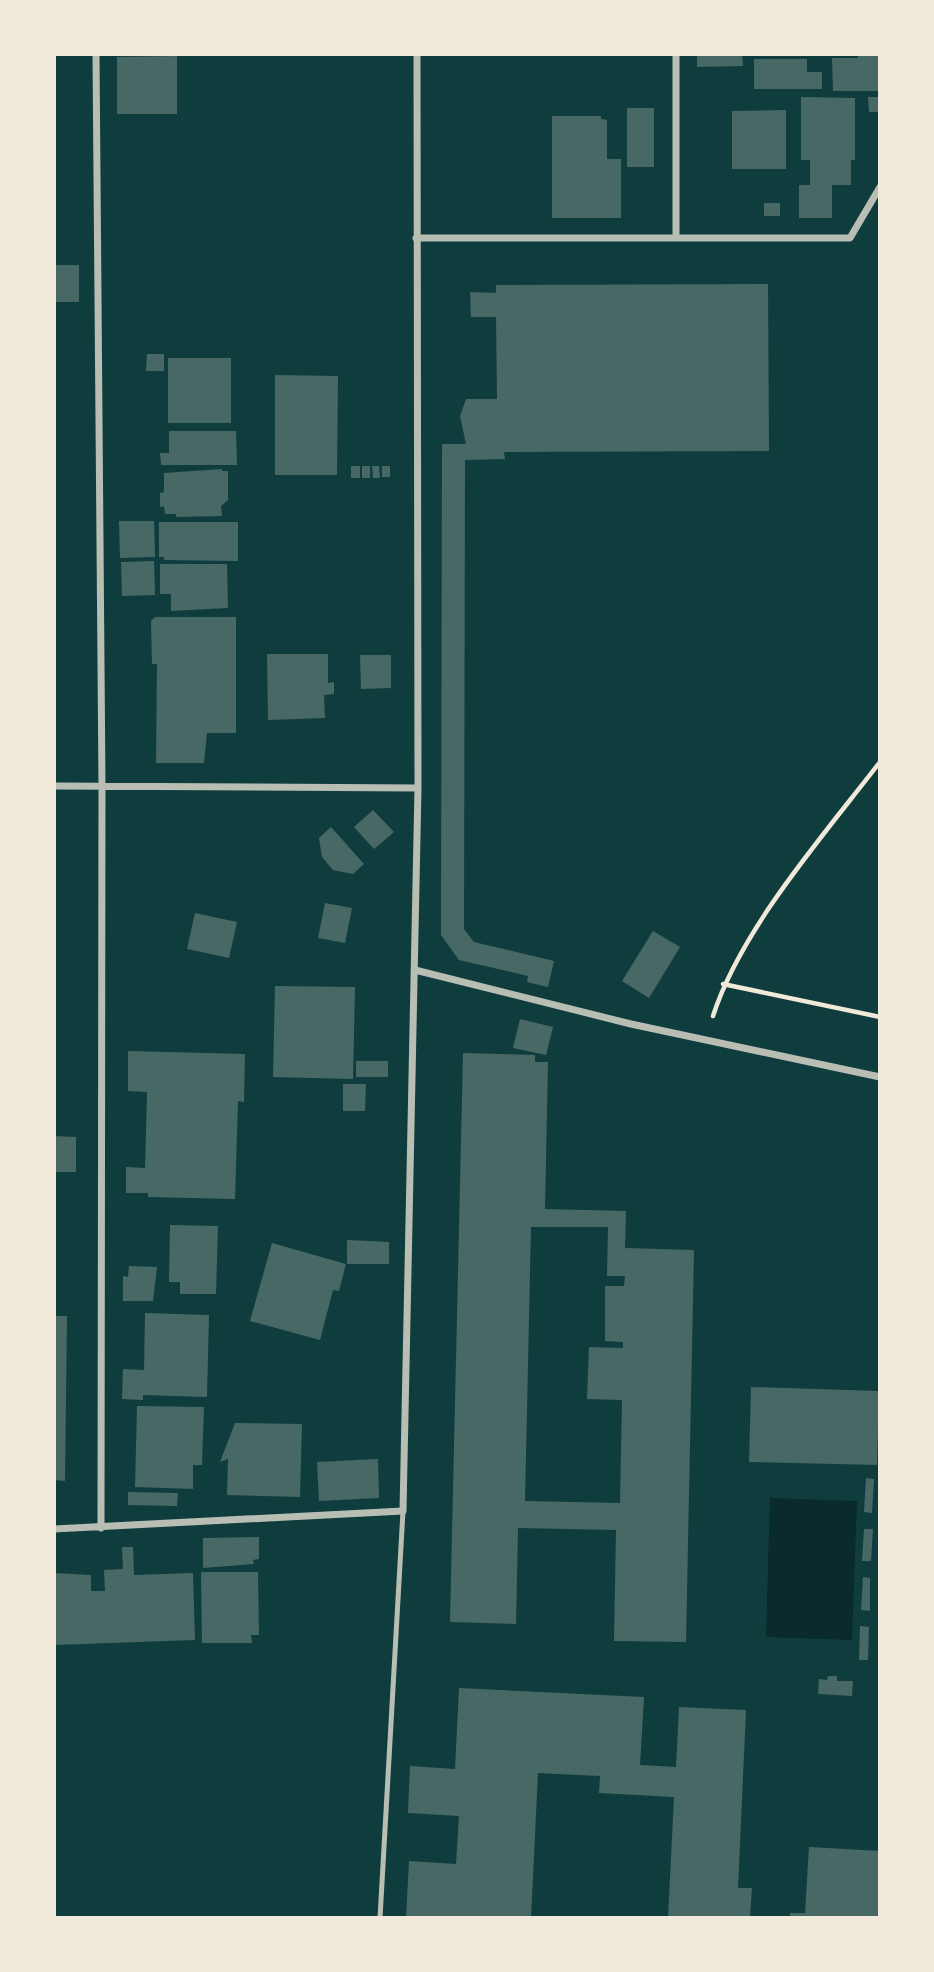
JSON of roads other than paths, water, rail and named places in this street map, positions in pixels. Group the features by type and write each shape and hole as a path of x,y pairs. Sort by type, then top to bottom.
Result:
{"street":[{"path":"96,54 102,786 101,1528"},
{"path":"54,1529 403,1511 418,788 417,54"},
{"path":"676,54 677,237"},
{"path":"416,238 850,237 880,187"},
{"path":"54,786 418,788"},
{"path":"415,970 705,1040 880,1077"}],"lane":[{"path":"380,1918 403,1511"}],"water":[{"path":"770,1498 857,1501 852,1640 766,1637"}]}
